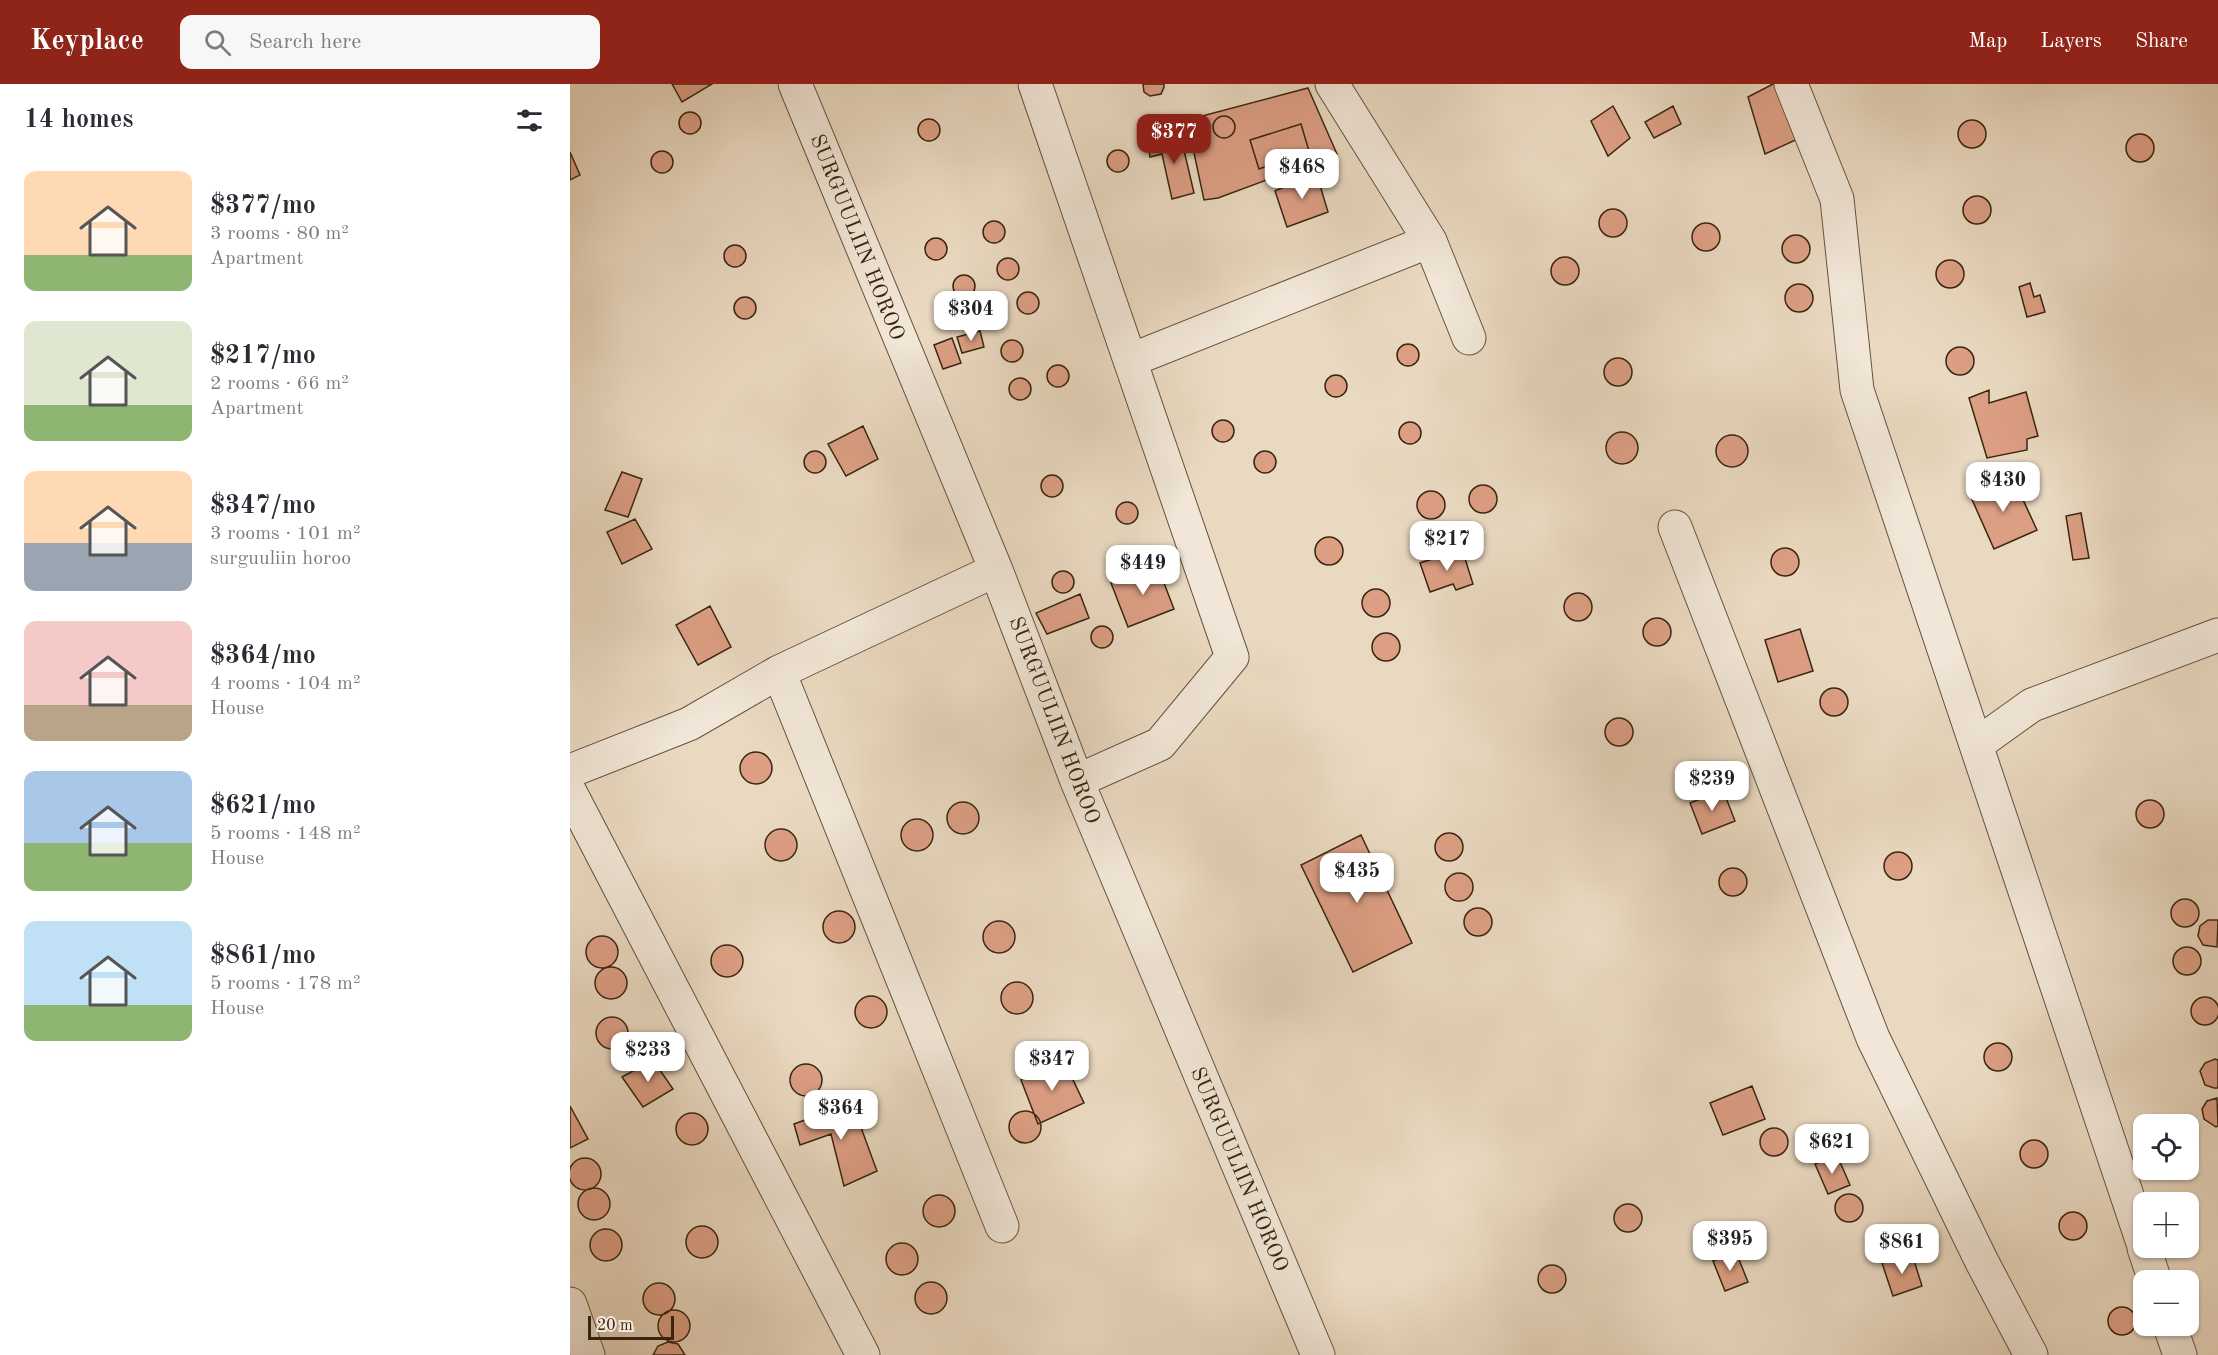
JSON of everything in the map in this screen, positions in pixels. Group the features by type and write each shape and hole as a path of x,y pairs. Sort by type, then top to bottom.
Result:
{"street":[{"name":"SURGUULIIN HOROO","path":"795,84 996,570 1077,781 1318,1355"},
{"path":"1035,84 1232,657 1160,744 1077,781"},
{"path":"1332,84 1430,241 1469,338"},
{"path":"1791,84 1837,199 1857,390 2133,1214"},
{"path":"1131,360 1430,241"},
{"path":"1675,527 1873,1038 1982,1262 2031,1355"},
{"path":"570,771 689,724 779,672 996,570"},
{"path":"1976,745 2032,705 2218,635"},
{"path":"779,672 1002,1226"},
{"path":"570,792 863,1355"},
{"path":"570,1304 588,1355"},
{"path":"2173,1336 2180,1355"}],"building":[{"path":"672,84 712,84 682,102"},
{"path":"1143,84 1164,84 1164,87 1161,94 1150,96 1144,92"},
{"path":"1773,84 1790,84 1802,137 1765,154 1748,97"},
{"path":"1308,88 1337,154 1218,198 1204,200 1187,120"},
{"path":"1613,106 1630,138 1608,156 1591,121"},
{"path":"1673,106 1681,124 1654,138 1645,122"},
{"path":"690,112 698,115 701,123 698,131 690,134 682,131 679,123 682,115"},
{"path":"1224,116 1232,119 1235,127 1232,135 1224,138 1216,135 1213,127 1216,119"},
{"path":"929,119 937,122 940,130 937,138 929,141 921,138 918,130 921,122"},
{"path":"1972,120 1982,124 1986,134 1982,144 1972,148 1962,144 1958,134 1962,124"},
{"path":"1301,124 1309,151 1259,169 1250,140"},
{"path":"1180,133 1194,193 1172,199 1162,154 1150,157 1148,144"},
{"path":"2140,134 2150,138 2154,148 2150,158 2140,162 2130,158 2126,148 2130,138"},
{"path":"1118,150 1126,153 1129,161 1126,169 1118,172 1110,169 1107,161 1110,153"},
{"path":"662,151 670,154 673,162 670,170 662,173 654,170 651,162 654,154"},
{"path":"570,152 580,175 570,180"},
{"path":"1316,172 1328,212 1287,227 1275,191"},
{"path":"1977,196 1987,200 1991,210 1987,220 1977,224 1967,220 1963,210 1967,200"},
{"path":"1613,209 1623,213 1627,223 1623,233 1613,237 1603,233 1599,223 1603,213"},
{"path":"994,221 1002,224 1005,232 1002,240 994,243 986,240 983,232 986,224"},
{"path":"1706,223 1716,227 1720,237 1716,247 1706,251 1696,247 1692,237 1696,227"},
{"path":"1796,235 1806,239 1810,249 1806,259 1796,263 1786,259 1782,249 1786,239"},
{"path":"936,238 944,241 947,249 944,257 936,260 928,257 925,249 928,241"},
{"path":"735,245 743,248 746,256 743,264 735,267 727,264 724,256 727,248"},
{"path":"1565,257 1575,261 1579,271 1575,281 1565,285 1555,281 1551,271 1555,261"},
{"path":"1008,258 1016,261 1019,269 1016,277 1008,280 1000,277 997,269 1000,261"},
{"path":"1950,260 1960,264 1964,274 1960,284 1950,288 1940,284 1936,274 1940,264"},
{"path":"964,275 972,278 975,286 972,294 964,297 956,294 953,286 956,278"},
{"path":"2030,283 2034,297 2040,295 2045,312 2027,317 2019,287"},
{"path":"1799,284 1809,288 1813,298 1809,308 1799,312 1789,308 1785,298 1789,288"},
{"path":"1028,292 1036,295 1039,303 1036,311 1028,314 1020,311 1017,303 1020,295"},
{"path":"745,297 753,300 756,308 753,316 745,319 737,316 734,308 737,300"},
{"path":"980,331 984,347 962,353 957,337"},
{"path":"952,338 961,363 943,369 934,345"},
{"path":"1012,340 1020,343 1023,351 1020,359 1012,362 1004,359 1001,351 1004,343"},
{"path":"1408,344 1416,347 1419,355 1416,363 1408,366 1400,363 1397,355 1400,347"},
{"path":"1960,347 1970,351 1974,361 1970,371 1960,375 1950,371 1946,361 1950,351"},
{"path":"1618,358 1628,362 1632,372 1628,382 1618,386 1608,382 1604,372 1608,362"},
{"path":"1058,365 1066,368 1069,376 1066,384 1058,387 1050,384 1047,376 1050,368"},
{"path":"1336,375 1344,378 1347,386 1344,394 1336,397 1328,394 1325,386 1328,378"},
{"path":"1020,378 1028,381 1031,389 1028,397 1020,400 1012,397 1009,389 1012,381"},
{"path":"1989,390 1989,403 2026,392 2038,436 2027,439 2027,450 1987,458 1969,398"},
{"path":"1223,420 1231,423 1234,431 1231,439 1223,442 1215,439 1212,431 1215,423"},
{"path":"1410,422 1418,425 1421,433 1418,441 1410,444 1402,441 1399,433 1402,425"},
{"path":"863,426 878,459 846,476 828,444"},
{"path":"1622,432 1634,436 1638,448 1634,460 1622,464 1610,460 1606,448 1610,436"},
{"path":"1732,435 1744,439 1748,451 1744,463 1732,467 1720,463 1716,451 1720,439"},
{"path":"815,451 823,454 826,462 823,470 815,473 807,470 804,462 807,454"},
{"path":"1265,451 1273,454 1276,462 1273,470 1265,473 1257,470 1254,462 1257,454"},
{"path":"622,472 642,479 628,517 605,510"},
{"path":"1052,475 1060,478 1063,486 1060,494 1052,497 1044,494 1041,486 1044,478"},
{"path":"2012,476 2037,530 1994,549 1970,495"},
{"path":"1483,485 1493,489 1497,499 1493,509 1483,513 1473,509 1469,499 1473,489"},
{"path":"1431,491 1441,495 1445,505 1441,515 1431,519 1421,515 1417,505 1421,495"},
{"path":"1127,502 1135,505 1138,513 1135,521 1127,524 1119,521 1116,513 1119,505"},
{"path":"2081,513 2089,558 2073,560 2066,516"},
{"path":"635,519 652,549 622,564 607,532"},
{"path":"1329,537 1339,541 1343,551 1339,561 1329,565 1319,561 1315,551 1319,541"},
{"path":"1785,548 1795,552 1799,562 1795,572 1785,576 1775,572 1771,562 1775,552"},
{"path":"1462,549 1473,584 1456,590 1453,584 1430,592 1420,563"},
{"path":"1157,565 1174,609 1128,627 1111,583"},
{"path":"1063,571 1071,574 1074,582 1071,590 1063,593 1055,590 1052,582 1055,574"},
{"path":"1376,589 1386,593 1390,603 1386,613 1376,617 1366,613 1362,603 1366,593"},
{"path":"1578,593 1588,597 1592,607 1588,617 1578,621 1568,617 1564,607 1568,597"},
{"path":"1080,594 1089,618 1047,634 1036,613"},
{"path":"710,606 731,647 698,665 676,625"},
{"path":"1657,618 1667,622 1671,632 1667,642 1657,646 1647,642 1643,632 1647,622"},
{"path":"1102,626 1110,629 1113,637 1110,645 1102,648 1094,645 1091,637 1094,629"},
{"path":"1800,629 1813,671 1778,682 1765,640"},
{"path":"1386,633 1396,637 1400,647 1396,657 1386,661 1376,657 1372,647 1376,637"},
{"path":"1834,688 1844,692 1848,702 1844,712 1834,716 1824,712 1820,702 1824,692"},
{"path":"1619,718 1629,722 1633,732 1629,742 1619,746 1609,742 1605,732 1609,722"},
{"path":"756,752 768,756 772,768 768,780 756,784 744,780 740,768 744,756"},
{"path":"1723,790 1735,821 1702,834 1690,803"},
{"path":"2150,800 2160,804 2164,814 2160,824 2150,828 2140,824 2136,814 2140,804"},
{"path":"963,802 975,806 979,818 975,830 963,834 951,830 947,818 951,806"},
{"path":"917,819 929,823 933,835 929,847 917,851 905,847 901,835 905,823"},
{"path":"781,829 793,833 797,845 793,857 781,861 769,857 765,845 769,833"},
{"path":"1449,833 1459,837 1463,847 1459,857 1449,861 1439,857 1435,847 1439,837"},
{"path":"1361,835 1412,943 1353,972 1301,865"},
{"path":"1898,852 1908,856 1912,866 1908,876 1898,880 1888,876 1884,866 1888,856"},
{"path":"1733,868 1743,872 1747,882 1743,892 1733,896 1723,892 1719,882 1723,872"},
{"path":"1459,873 1469,877 1473,887 1469,897 1459,901 1449,897 1445,887 1449,877"},
{"path":"2185,899 2195,903 2199,913 2195,923 2185,927 2175,923 2171,913 2175,903"},
{"path":"1478,908 1488,912 1492,922 1488,932 1478,936 1468,932 1464,922 1468,912"},
{"path":"839,911 851,915 855,927 851,939 839,943 827,939 823,927 827,915"},
{"path":"2208,920 2218,920 2217,947 2203,945 2198,936 2200,926"},
{"path":"999,921 1011,925 1015,937 1011,949 999,953 987,949 983,937 987,925"},
{"path":"602,936 614,940 618,952 614,964 602,968 590,964 586,952 590,940"},
{"path":"727,945 739,949 743,961 739,973 727,977 715,973 711,961 715,949"},
{"path":"2187,947 2197,951 2201,961 2197,971 2187,975 2177,971 2173,961 2177,951"},
{"path":"611,967 623,971 627,983 623,995 611,999 599,995 595,983 599,971"},
{"path":"1017,982 1029,986 1033,998 1029,1010 1017,1014 1005,1010 1001,998 1005,986"},
{"path":"871,996 883,1000 887,1012 883,1024 871,1028 859,1024 855,1012 859,1000"},
{"path":"2205,997 2215,1001 2219,1011 2215,1021 2205,1025 2195,1021 2191,1011 2195,1001"},
{"path":"612,1017 624,1021 628,1033 624,1045 612,1049 600,1045 596,1033 600,1021"},
{"path":"1998,1043 2008,1047 2012,1057 2008,1067 1998,1071 1988,1067 1984,1057 1988,1047"},
{"path":"653,1060 673,1089 643,1107 622,1077"},
{"path":"2218,1060 2218,1088 2205,1085 2200,1071 2205,1063"},
{"path":"1064,1061 1084,1103 1038,1124 1021,1080"},
{"path":"806,1064 818,1068 822,1080 818,1092 806,1096 794,1092 790,1080 794,1068"},
{"path":"1752,1086 1765,1119 1723,1135 1710,1103"},
{"path":"2217,1098 2218,1126 2216,1127 2204,1119 2202,1109 2207,1101"},
{"path":"852,1103 877,1171 844,1186 831,1134 800,1145 794,1124"},
{"path":"570,1106 588,1139 570,1148"},
{"path":"1025,1111 1037,1115 1041,1127 1037,1139 1025,1143 1013,1139 1009,1127 1013,1115"},
{"path":"692,1113 704,1117 708,1129 704,1141 692,1145 680,1141 676,1129 680,1117"},
{"path":"1774,1128 1784,1132 1788,1142 1784,1152 1774,1156 1764,1152 1760,1142 1764,1132"},
{"path":"2034,1140 2044,1144 2048,1154 2044,1164 2034,1168 2024,1164 2020,1154 2024,1144"},
{"path":"1837,1155 1850,1185 1828,1194 1815,1164"},
{"path":"585,1158 591,1159 597,1162 600,1168 600,1180 597,1186 585,1190 573,1186 570,1180 570,1168 573,1162"},
{"path":"594,1188 606,1192 610,1204 606,1216 594,1220 582,1216 578,1204 582,1192"},
{"path":"1849,1194 1859,1198 1863,1208 1859,1218 1849,1222 1839,1218 1835,1208 1839,1198"},
{"path":"939,1195 951,1199 955,1211 951,1223 939,1227 927,1223 923,1211 927,1199"},
{"path":"1628,1204 1638,1208 1642,1218 1638,1228 1628,1232 1618,1228 1614,1218 1618,1208"},
{"path":"2073,1212 2083,1216 2087,1226 2083,1236 2073,1240 2063,1236 2059,1226 2063,1216"},
{"path":"702,1226 714,1230 718,1242 714,1254 702,1258 690,1254 686,1242 690,1230"},
{"path":"606,1229 618,1233 622,1245 618,1257 606,1261 594,1257 590,1245 594,1233"},
{"path":"902,1243 914,1247 918,1259 914,1271 902,1275 890,1271 886,1259 890,1247"},
{"path":"1736,1252 1748,1282 1725,1291 1713,1261"},
{"path":"1912,1254 1922,1286 1893,1296 1882,1263"},
{"path":"1552,1265 1562,1269 1566,1279 1562,1289 1552,1293 1542,1289 1538,1279 1542,1269"},
{"path":"931,1282 943,1286 947,1298 943,1310 931,1314 919,1310 915,1298 919,1286"},
{"path":"659,1283 671,1287 675,1299 671,1311 659,1315 647,1311 643,1299 647,1287"},
{"path":"2122,1307 2132,1311 2132,1331 2122,1335 2112,1331 2108,1321 2112,1311"},
{"path":"674,1310 686,1314 690,1326 686,1338 674,1342 662,1338 658,1326 662,1314"},
{"path":"668,1342 678,1344 685,1355 653,1355 658,1346"}]}
